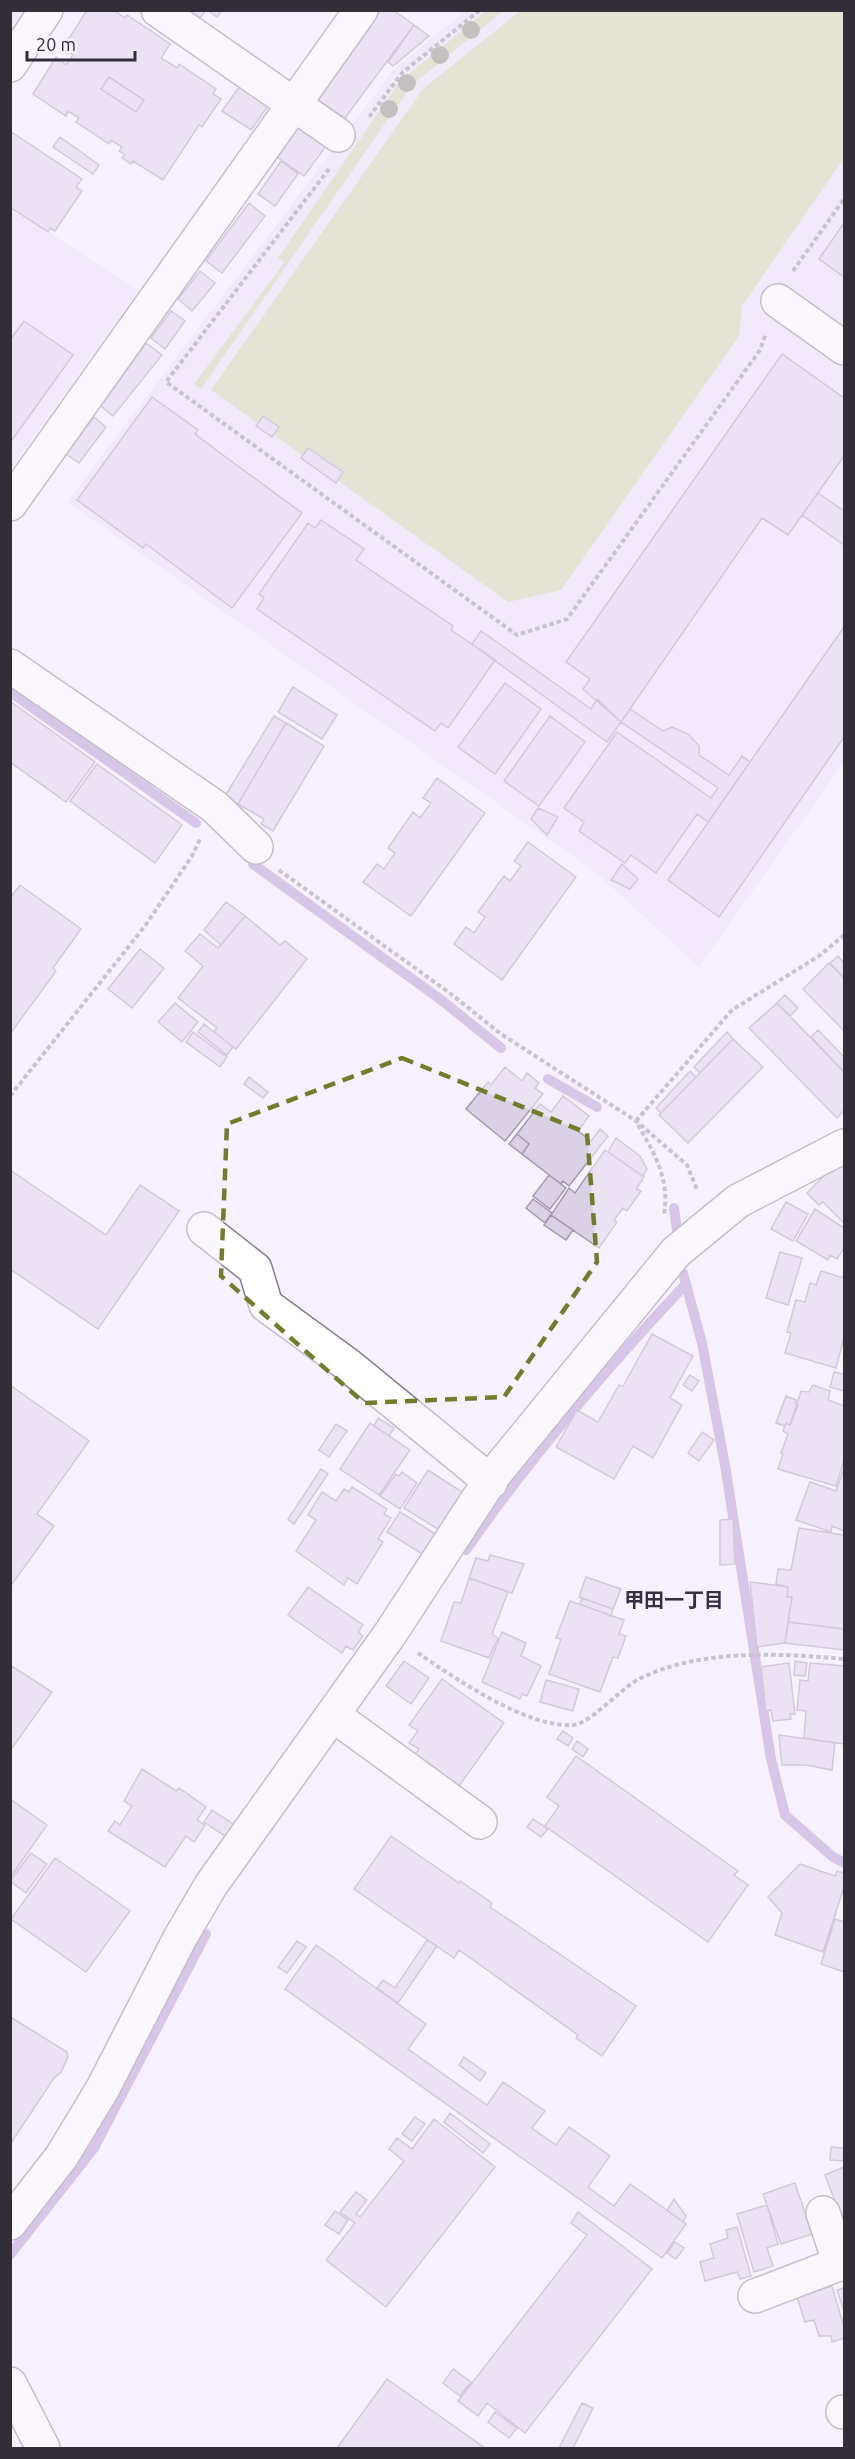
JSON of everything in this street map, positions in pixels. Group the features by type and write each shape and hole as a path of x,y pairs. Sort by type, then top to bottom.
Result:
{"main road":[{"path":"10,65 46,10"},
{"path":"158,10 344,139"},
{"path":"10,504 361,10"},
{"path":"778,301 844,348"},
{"path":"10,666 215,807 256,847"},
{"path":"10,2223 62,2156 180,1938 212,1885 390,1634 493,1476 676,1252 738,1201 844,1146"},
{"path":"204,1229 255,1269 266,1305 348,1365 491,1482"},
{"path":"333,1714 480,1822"},
{"path":"754,2296 842,2263 823,2213"},
{"path":"10,2384 43,2448"}],"path":[{"path":"480,10 402,74 344,139 166,382 517,635 567,619 760,350 778,301 795,267 844,199"},
{"path":"10,1096 144,926 192,856 215,807"},
{"path":"256,847 275,867 451,994 501,1034 636,1121 687,1164 714,1221"},
{"path":"636,1121 732,1010 819,956 844,935"},
{"path":"636,1121 660,1164 667,1198 664,1219"},
{"path":"390,1634 487,1696 553,1725 576,1725 585,1722 623,1689 676,1664 750,1656 798,1655 844,1659"}],"highlighted area":[{"path":"402,1058 587,1133 597,1262 504,1397 364,1403 221,1276 227,1124"}],"shaded area":[{"path":"11,11 41,11 11,56"},
{"path":"465,11 844,11 844,762 699,967 595,872 67,502 394,69"},
{"path":"11,207 138,291 11,469"}],"green space":[{"path":"487,10 503,11 411,86 201,389 194,384 284,263 278,258 400,81"},
{"path":"520,11 844,11 844,158 742,306 739,336 561,590 508,602 211,390 423,89"}],"building":[{"path":"87,10 113,10 125,18 127,15 170,44 161,58 177,68 179,64 216,89 213,94 221,99 202,127 199,125 163,180 133,161 131,164 122,158 125,155 119,151 122,147 111,140 109,144 76,122 79,118 68,111 66,116 33,94 56,57 66,65 73,55 63,48","holes":["109,77 144,100 136,112 101,89"]},
{"path":"189,10 206,10 200,18"},
{"path":"207,10 222,10 217,17"},
{"path":"380,10 393,10 414,25 345,118 318,100"},
{"path":"414,25 429,36 393,66 388,62"},
{"path":"109,77 144,100 136,112 101,89"},
{"path":"239,87 268,106 251,130 222,111"},
{"path":"299,126 327,145 304,176 277,157"},
{"path":"10,131 82,179 76,187 82,191 55,231 50,228 48,232 10,207"},
{"path":"60,137 99,165 93,174 53,147"},
{"path":"281,161 298,174 275,206 258,194"},
{"path":"249,203 265,216 222,273 206,261"},
{"path":"844,223 844,277 819,259"},
{"path":"200,271 215,283 192,311 178,299"},
{"path":"171,311 185,321 165,349 151,338"},
{"path":"24,321 73,355 10,443 10,340"},
{"path":"146,343 162,355 113,416 101,406"},
{"path":"782,354 844,398 844,456 788,535 762,518 621,722 583,689 590,679 566,662"},
{"path":"152,397 198,430 195,434 302,513 232,608 146,544 143,548 77,500"},
{"path":"263,416 279,427 272,437 256,426"},
{"path":"94,417 106,427 79,463 66,454"},
{"path":"308,448 343,472 336,483 301,458"},
{"path":"818,493 844,511 844,545 802,515"},
{"path":"321,520 364,549 356,560 453,626 451,630 495,660 448,728 441,723 435,731 257,609 264,598 259,594 308,523 315,528"},
{"path":"844,627 844,737 719,917 668,880"},
{"path":"481,631 591,709 597,699 621,722 607,742 472,644"},
{"path":"505,683 541,709 495,774 458,747"},
{"path":"293,687 337,715 322,739 278,712"},
{"path":"11,702 95,762 66,802 10,762"},
{"path":"630,709 663,731 672,727 688,734 699,746 699,755 729,775 742,756 750,762 708,822 697,814 656,873 631,855 625,863 579,831 584,822 564,808 617,732 711,798 718,788 621,722"},
{"path":"274,716 286,723 238,804 225,796"},
{"path":"550,716 585,742 539,806 504,781"},
{"path":"286,723 324,746 273,831 261,824 264,819 238,804"},
{"path":"97,764 182,825 155,863 70,801"},
{"path":"437,778 485,813 411,916 363,882 377,864 384,869 395,853 388,848 413,812 420,818 431,803 423,798"},
{"path":"538,808 558,817 547,835 531,819"},
{"path":"528,842 576,877 502,980 454,944 466,927 474,933 485,917 478,912 504,876 510,881 521,866 514,861"},
{"path":"622,864 638,879 630,889 611,880"},
{"path":"20,885 81,929 53,968 56,971 10,1034 10,898"},
{"path":"226,902 245,916 221,945 204,930"},
{"path":"245,916 280,945 285,941 307,959 236,1049 214,1032 217,1028 178,998 203,966 185,951 200,934 218,948"},
{"path":"140,949 164,968 132,1008 108,989"},
{"path":"838,956 844,963 844,978 830,963"},
{"path":"829,963 844,978 844,1031 803,989"},
{"path":"785,995 798,1008 790,1016 777,1003"},
{"path":"175,1003 198,1022 182,1042 158,1022"},
{"path":"777,1003 844,1072 844,1110 837,1118 749,1028"},
{"path":"204,1024 233,1047 227,1055 198,1032"},
{"path":"818,1030 844,1057 844,1072 811,1037"},
{"path":"193,1032 227,1057 220,1067 186,1042"},
{"path":"727,1032 733,1039 700,1073 694,1067"},
{"path":"733,1039 763,1067 688,1143 659,1115"},
{"path":"505,1067 522,1081 527,1073 539,1083 535,1088 543,1094 505,1141 466,1109 488,1082 491,1085"},
{"path":"690,1071 696,1077 661,1113 656,1108"},
{"path":"249,1077 268,1092 263,1098 244,1084"},
{"path":"563,1096 589,1116 578,1131 591,1141 600,1129 608,1136 569,1186 563,1181 561,1184 522,1154 529,1144 517,1134 540,1104 551,1112"},
{"path":"517,1134 529,1144 522,1154 509,1144"},
{"path":"616,1138 640,1156 647,1169 643,1176 608,1152"},
{"path":"605,1150 644,1177 636,1189 641,1191 627,1211 623,1208 614,1220 617,1222 599,1248 551,1215 569,1188 575,1193"},
{"path":"844,1162 844,1223 823,1202 819,1205 807,1193 835,1165 838,1168"},
{"path":"10,1170 106,1235 140,1185 179,1211 98,1329 10,1269"},
{"path":"549,1175 566,1188 550,1209 533,1196"},
{"path":"533,1199 552,1213 545,1223 526,1208"},
{"path":"786,1202 808,1214 793,1241 771,1229"},
{"path":"815,1209 844,1228 844,1248 837,1259 830,1255 828,1260 796,1241"},
{"path":"551,1215 573,1230 566,1240 544,1225"},
{"path":"780,1252 802,1258 788,1305 766,1298"},
{"path":"821,1271 844,1278 844,1337 836,1368 785,1353 791,1333 787,1332 796,1300 805,1302 810,1283 816,1285"},
{"path":"652,1334 693,1356 670,1398 682,1405 653,1458 633,1446 614,1479 556,1447 577,1410 598,1422 619,1385 623,1386"},
{"path":"834,1372 844,1374 844,1391 830,1387"},
{"path":"690,1375 699,1381 692,1391 683,1385"},
{"path":"10,1385 89,1441 37,1514 54,1526 10,1587"},
{"path":"813,1385 830,1391 828,1400 844,1406 844,1460 836,1486 778,1469 788,1434 783,1431 786,1423 790,1425 801,1391 809,1392"},
{"path":"786,1396 796,1400 795,1403 798,1405 790,1425 786,1423 785,1426 776,1423"},
{"path":"378,1418 394,1428 389,1436 374,1426"},
{"path":"370,1423 410,1450 379,1495 340,1469"},
{"path":"336,1424 347,1431 329,1457 319,1450"},
{"path":"702,1432 714,1440 699,1461 688,1453"},
{"path":"844,1468 844,1531 832,1526 831,1532 796,1520 810,1482 836,1491"},
{"path":"321,1469 328,1474 294,1524 288,1519"},
{"path":"428,1470 465,1494 441,1531 404,1508"},
{"path":"402,1472 417,1483 400,1509 380,1496 396,1474 399,1476"},
{"path":"352,1487 387,1509 384,1514 391,1518 378,1539 383,1542 357,1584 348,1578 344,1585 296,1551 316,1520 308,1515 322,1492 336,1501 344,1489 349,1492"},
{"path":"400,1512 437,1535 424,1555 387,1532"},
{"path":"733,1519 735,1564 720,1565 720,1520"},
{"path":"799,1528 844,1535 844,1629 788,1622 792,1597 787,1597 788,1587 776,1584 778,1569 791,1570"},
{"path":"490,1555 524,1564 512,1593 469,1578 476,1558 488,1561"},
{"path":"586,1577 621,1589 613,1609 579,1597"},
{"path":"469,1578 508,1592 492,1634 498,1638 489,1658 441,1641 454,1602 461,1603"},
{"path":"750,1582 788,1587 787,1597 792,1597 785,1643 757,1647"},
{"path":"308,1587 363,1625 358,1632 363,1636 353,1650 346,1646 342,1653 288,1615"},
{"path":"582,1598 613,1609 611,1616 580,1604"},
{"path":"570,1601 624,1620 619,1634 626,1636 618,1658 613,1657 600,1692 549,1674 561,1639 556,1638"},
{"path":"788,1622 844,1629 844,1650 785,1643"},
{"path":"502,1632 526,1643 521,1656 541,1666 527,1696 522,1694 520,1699 482,1682"},
{"path":"404,1661 429,1678 411,1704 386,1686"},
{"path":"795,1661 807,1663 805,1676 794,1675"},
{"path":"789,1663 795,1714 790,1714 791,1719 773,1721 771,1710 766,1711 761,1667"},
{"path":"810,1663 844,1666 844,1744 804,1738 806,1711 797,1710 800,1680 808,1681"},
{"path":"10,1665 52,1692 10,1751"},
{"path":"442,1679 504,1723 459,1786 414,1755 419,1749 409,1743 418,1731 409,1725"},
{"path":"546,1680 579,1689 573,1711 540,1702"},
{"path":"563,1731 573,1738 568,1746 557,1739"},
{"path":"779,1735 835,1743 832,1770 806,1765 782,1765"},
{"path":"577,1741 588,1749 583,1757 572,1749"},
{"path":"576,1756 738,1871 734,1875 748,1885 708,1942 545,1826 559,1806 547,1797"},
{"path":"142,1769 176,1791 179,1788 206,1807 197,1820 205,1825 194,1842 186,1836 165,1867 108,1831 115,1821 120,1825 132,1806 124,1801"},
{"path":"10,1799 47,1825 10,1878"},
{"path":"212,1810 236,1826 228,1838 204,1822"},
{"path":"533,1819 548,1829 541,1837 527,1827"},
{"path":"391,1836 492,1903 490,1907 636,2006 602,2056 576,2038 578,2035 459,1950 454,1958 354,1889"},
{"path":"31,1853 47,1864 26,1893 10,1881"},
{"path":"55,1858 130,1911 86,1972 11,1919"},
{"path":"800,1864 835,1876 837,1871 844,1873 844,1887 823,1952 775,1935 782,1913 768,1897"},
{"path":"835,1919 844,1922 844,1972 821,1964"},
{"path":"427,1940 437,1946 398,2003 377,1988 383,1980 395,1988"},
{"path":"297,1941 306,1947 287,1973 278,1967"},
{"path":"316,1945 426,2024 408,2049 487,2105 503,2082 545,2111 532,2128 556,2145 569,2127 610,2156 588,2187 614,2206 630,2184 686,2224 662,2258 285,1989"},
{"path":"12,2018 67,2052 68,2057 61,2072 54,2078 11,2143 10,2155 10,2020"},
{"path":"464,2057 486,2073 480,2081 459,2065"},
{"path":"450,2113 490,2144 483,2153 444,2122"},
{"path":"415,2117 425,2124 412,2141 402,2134"},
{"path":"434,2119 495,2167 386,2307 326,2260 355,2223 340,2212 356,2192 367,2200 356,2214 360,2217 404,2161 389,2149 397,2138 412,2149"},
{"path":"831,2147 844,2148 843,2161 830,2160"},
{"path":"844,2167 844,2225 825,2175"},
{"path":"795,2183 812,2234 781,2244 763,2194"},
{"path":"674,2199 686,2216 683,2222 667,2210"},
{"path":"767,2205 778,2244 767,2248 773,2266 754,2272 737,2214"},
{"path":"335,2211 348,2220 339,2234 325,2225"},
{"path":"578,2212 652,2269 525,2433 487,2403 478,2416 458,2401 587,2235 571,2223"},
{"path":"737,2227 751,2276 740,2279 737,2272 705,2281 700,2262 714,2258 710,2244 728,2238 726,2230"},
{"path":"675,2242 684,2248 676,2259 667,2253"},
{"path":"832,2286 844,2327 844,2338 832,2342 831,2336 819,2336 814,2320 805,2322 797,2297"},
{"path":"844,2288 844,2311 837,2290"},
{"path":"453,2369 471,2382 460,2396 443,2383"},
{"path":"387,2379 485,2448 337,2448"},
{"path":"582,2403 593,2408 573,2448 559,2448"},
{"path":"495,2412 517,2428 509,2438 488,2422"}],"waterway":[{"path":"10,692 196,823"},
{"path":"253,864 440,999 501,1048"},
{"path":"548,1079 597,1107"},
{"path":"674,1208 677,1231"},
{"path":"683,1273 702,1343 725,1465 771,1759 785,1815 833,1857 844,1863"},
{"path":"466,1550 517,1480 571,1413 685,1285"},
{"path":"10,2255 94,2148 206,1934"}],"district":[{"name":"甲田一丁目","path":"674,1600"}]}
